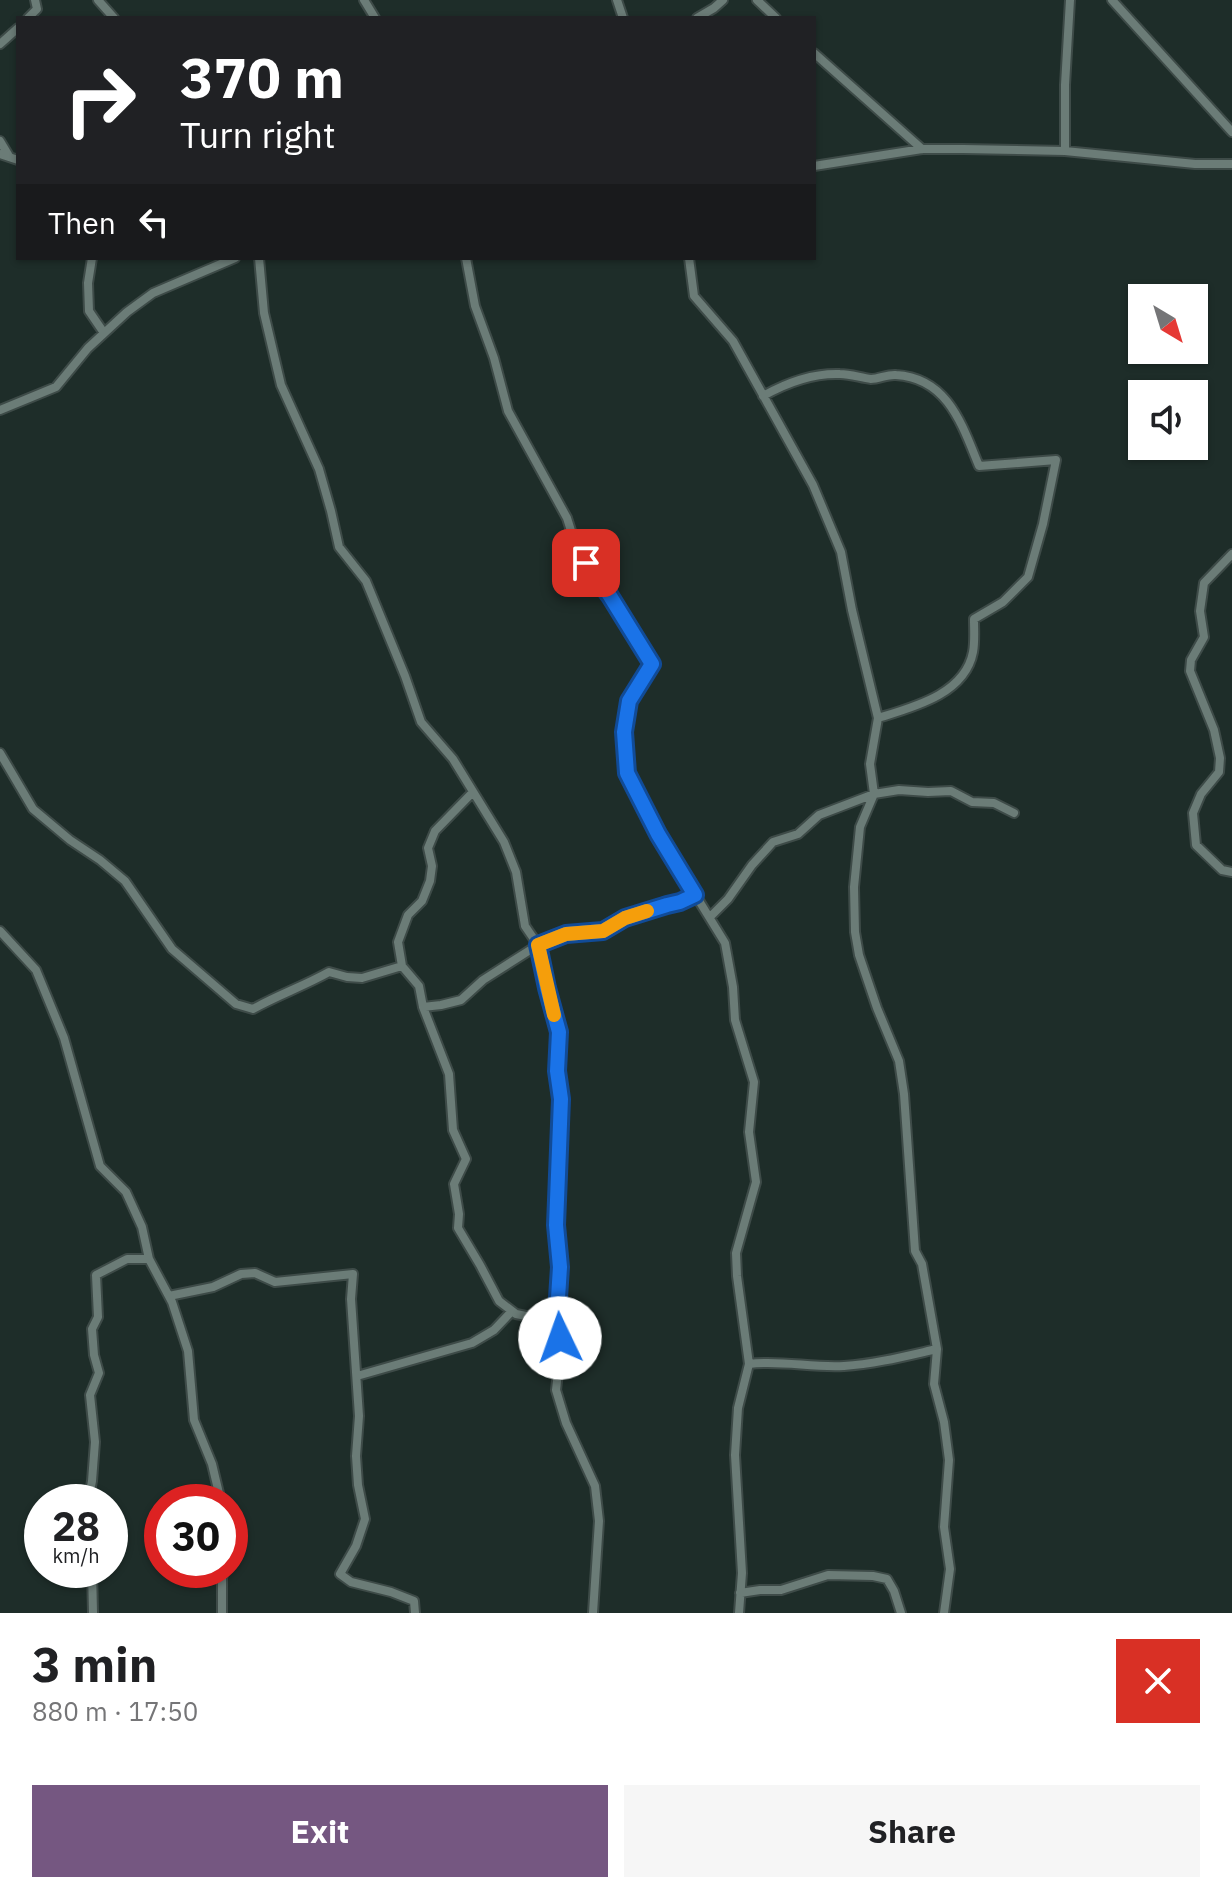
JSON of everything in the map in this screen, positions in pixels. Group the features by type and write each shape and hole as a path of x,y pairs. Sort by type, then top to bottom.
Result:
{"street":[{"path":"98,0 112,16"},
{"path":"700,16 723,0"},
{"path":"757,0 774,16"},
{"path":"1065,151 1070,0"},
{"path":"1112,0 1232,132"},
{"path":"0,44 16,30"},
{"path":"816,55 922,149"},
{"path":"0,141 9,157"},
{"path":"816,166 922,149 1065,151 1195,164 1232,164"},
{"path":"92,260 88,283 89,311 104,333"},
{"path":"0,410 56,387 88,348 153,293 230,260"},
{"path":"259,260 264,313 281,385 319,469 339,547 366,581 421,722 453,759 504,842 516,872 525,926 538,945 559,1032 557,1071 561,1114 556,1225 560,1267 560,1355 556,1390 566,1423 595,1486 599,1521 593,1613"},
{"path":"466,260 475,306 494,358 508,411 567,518 578,553 610,596 652,664 629,701 624,732 627,773 658,834 725,943 735,1020 754,1082 749,1132 756,1182 736,1253 749,1364 738,1408 735,1455 742,1573 739,1613"},
{"path":"689,260 694,296 733,341 813,485 841,552 878,718 870,764 874,794 860,827 854,887 855,932 859,955 877,1008 899,1061 904,1094 915,1251 922,1264 937,1349 934,1384 944,1422 949,1460 944,1527 950,1569 944,1613"},
{"path":"763,396 782,385 837,374 872,379 894,375 911,378 929,385 947,400 959,419 979,466 1056,460 1028,577 1003,602 974,619 973,652 963,678 936,697 878,718"},
{"path":"1232,554 1204,583 1200,611 1204,637 1191,660 1190,671 1214,730 1220,758 1219,772 1201,794 1193,813 1196,845 1222,870 1232,872"},
{"path":"0,753 33,809 125,881 172,949 236,1004 253,1009 329,972 362,978 402,966"},
{"path":"1219,772 1232,773"},
{"path":"710,917 773,842 798,834 819,815 874,794 899,790 951,791 972,802 994,803 1014,813"},
{"path":"472,793 435,831 428,848 432,866 430,881 422,901 408,915 398,942 402,966 419,986 423,1007 449,1074 453,1130 466,1159 454,1184 458,1228 499,1301 516,1314 541,1319 560,1338"},
{"path":"423,1007 461,1000 483,980 538,945 566,934 603,931 625,918 695,895"},
{"path":"0,931 36,970 64,1038 100,1166 126,1192 142,1227 149,1259 169,1296 188,1351 194,1420 217,1484"},
{"path":"91,1484 95,1442 90,1395 99,1373 92,1329 98,1317 96,1275 127,1259 149,1259"},
{"path":"169,1296 213,1287 241,1274 255,1273 275,1282 353,1274 351,1299 359,1416 357,1471 365,1519 356,1546 340,1574 351,1582 414,1601 415,1613"},
{"path":"357,1376 472,1343 494,1330 512,1311"},
{"path":"749,1364 770,1361 842,1366 937,1349"},
{"path":"740,1593 781,1590 828,1575 873,1576 887,1579 901,1613"},
{"path":"92,1588 93,1613"},
{"path":"222,1588 222,1613"}],"slow traffic":[{"path":"554,1015 538,945 566,934 603,931 625,918 647,911"}],"route":[{"path":"560,1338 560,1267 556,1225 561,1099 557,1071 559,1032 538,945 566,934 603,931 625,918 695,895 658,834 627,773 624,732 629,701 652,664 586,563"}]}
